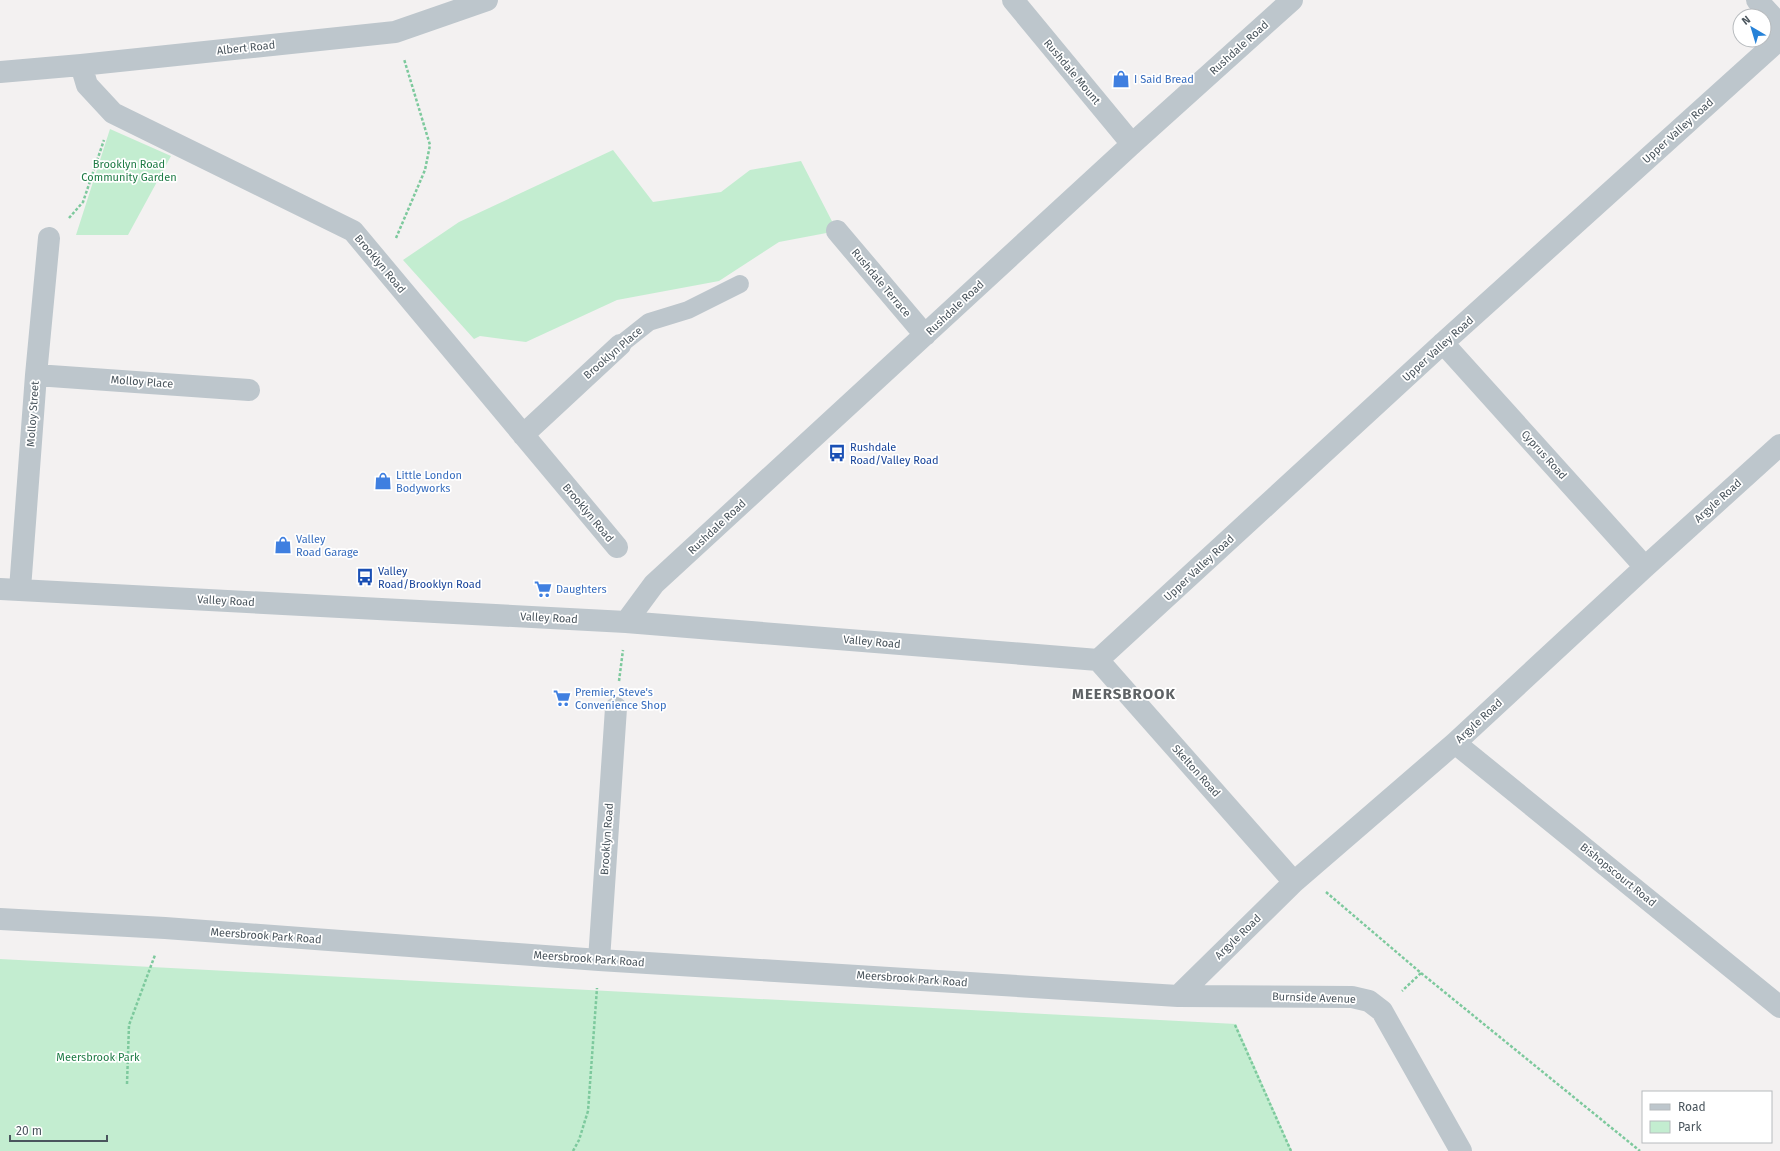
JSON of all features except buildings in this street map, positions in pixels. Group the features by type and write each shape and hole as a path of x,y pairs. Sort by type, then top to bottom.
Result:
{"street":[{"name":"Albert Road","path":"0,72 395,32 487,0"},
{"name":"Rushdale Mount","path":"1013,0 1132,144"},
{"name":"Rushdale Road","path":"626,622 654,584 1132,144 1292,0"},
{"path":"1757,0 1780,26"},
{"name":"Upper Valley Road","path":"1098,660 1443,343 1780,39"},
{"name":"Brooklyn Road","path":"81,65 87,85 113,113 353,231 617,547"},
{"name":"Rushdale Terrace","path":"837,231 925,335"},
{"name":"Molloy Street","path":"10,589 36,375 49,238"},
{"name":"Cyprus Road","path":"1443,343 1645,567"},
{"name":"Brooklyn Place","path":"523,435 620,344"},
{"name":"Molloy Place","path":"36,375 249,390"},
{"name":"Argyle Road","path":"1178,996 1294,882 1455,743 1645,567 1780,445"},
{"name":"Valley Road","path":"10,589 626,622 1098,660"},
{"name":"Skelton Road","path":"1098,660 1294,882"},
{"name":"Brooklyn Road","path":"599,960 616,708"},
{"name":"Bishopscourt Road","path":"1455,743 1780,1007"},
{"name":"Meersbrook Park Road","path":"0,919 165,928 599,960 1178,996"},
{"name":"Burnside Avenue","path":"1178,996 1352,997 1369,1001 1382,1011 1461,1151"}],"lane":[{"name":"Brooklyn Place","path":"620,344 649,322 688,310 740,284"}],"path":[{"path":"383,268 425,170 430,145 395,32"},
{"path":"49,238 83,202 113,113"},
{"path":"616,708 626,622"},
{"path":"1294,882 1328,892 1421,973 1640,1151"},
{"path":"127,1084 129,1025 165,928"},
{"path":"573,1151 579,1140 588,1111 599,960"},
{"path":"1382,1011 1421,973"},
{"path":"1223,997 1291,1151"}],"green space":[{"name":"Brooklyn Road Community Garden","path":"110,129 171,156 128,235 76,235"},
{"path":"613,150 653,202 721,192 750,170 801,161 837,231 779,242 719,281 617,300 526,342 480,336 474,339 403,260 459,222"},
{"name":"Meersbrook Park","path":"0,959 1236,1024 1292,1151 0,1151"}],"place":[{"name":"I Said Bread","path":"1121,79"},
{"name":"Rushdale Road/Valley Road","path":"837,453"},
{"name":"Little London Bodyworks","path":"383,481"},
{"name":"Valley Road Garage","path":"283,545"},
{"name":"Valley Road/Brooklyn Road","path":"365,577"},
{"name":"Daughters","path":"543,589"},
{"name":"Premier, Steve's Convenience Shop","path":"562,698"}],"district":[{"name":"MEERSBROOK","path":"1124,694"}]}
